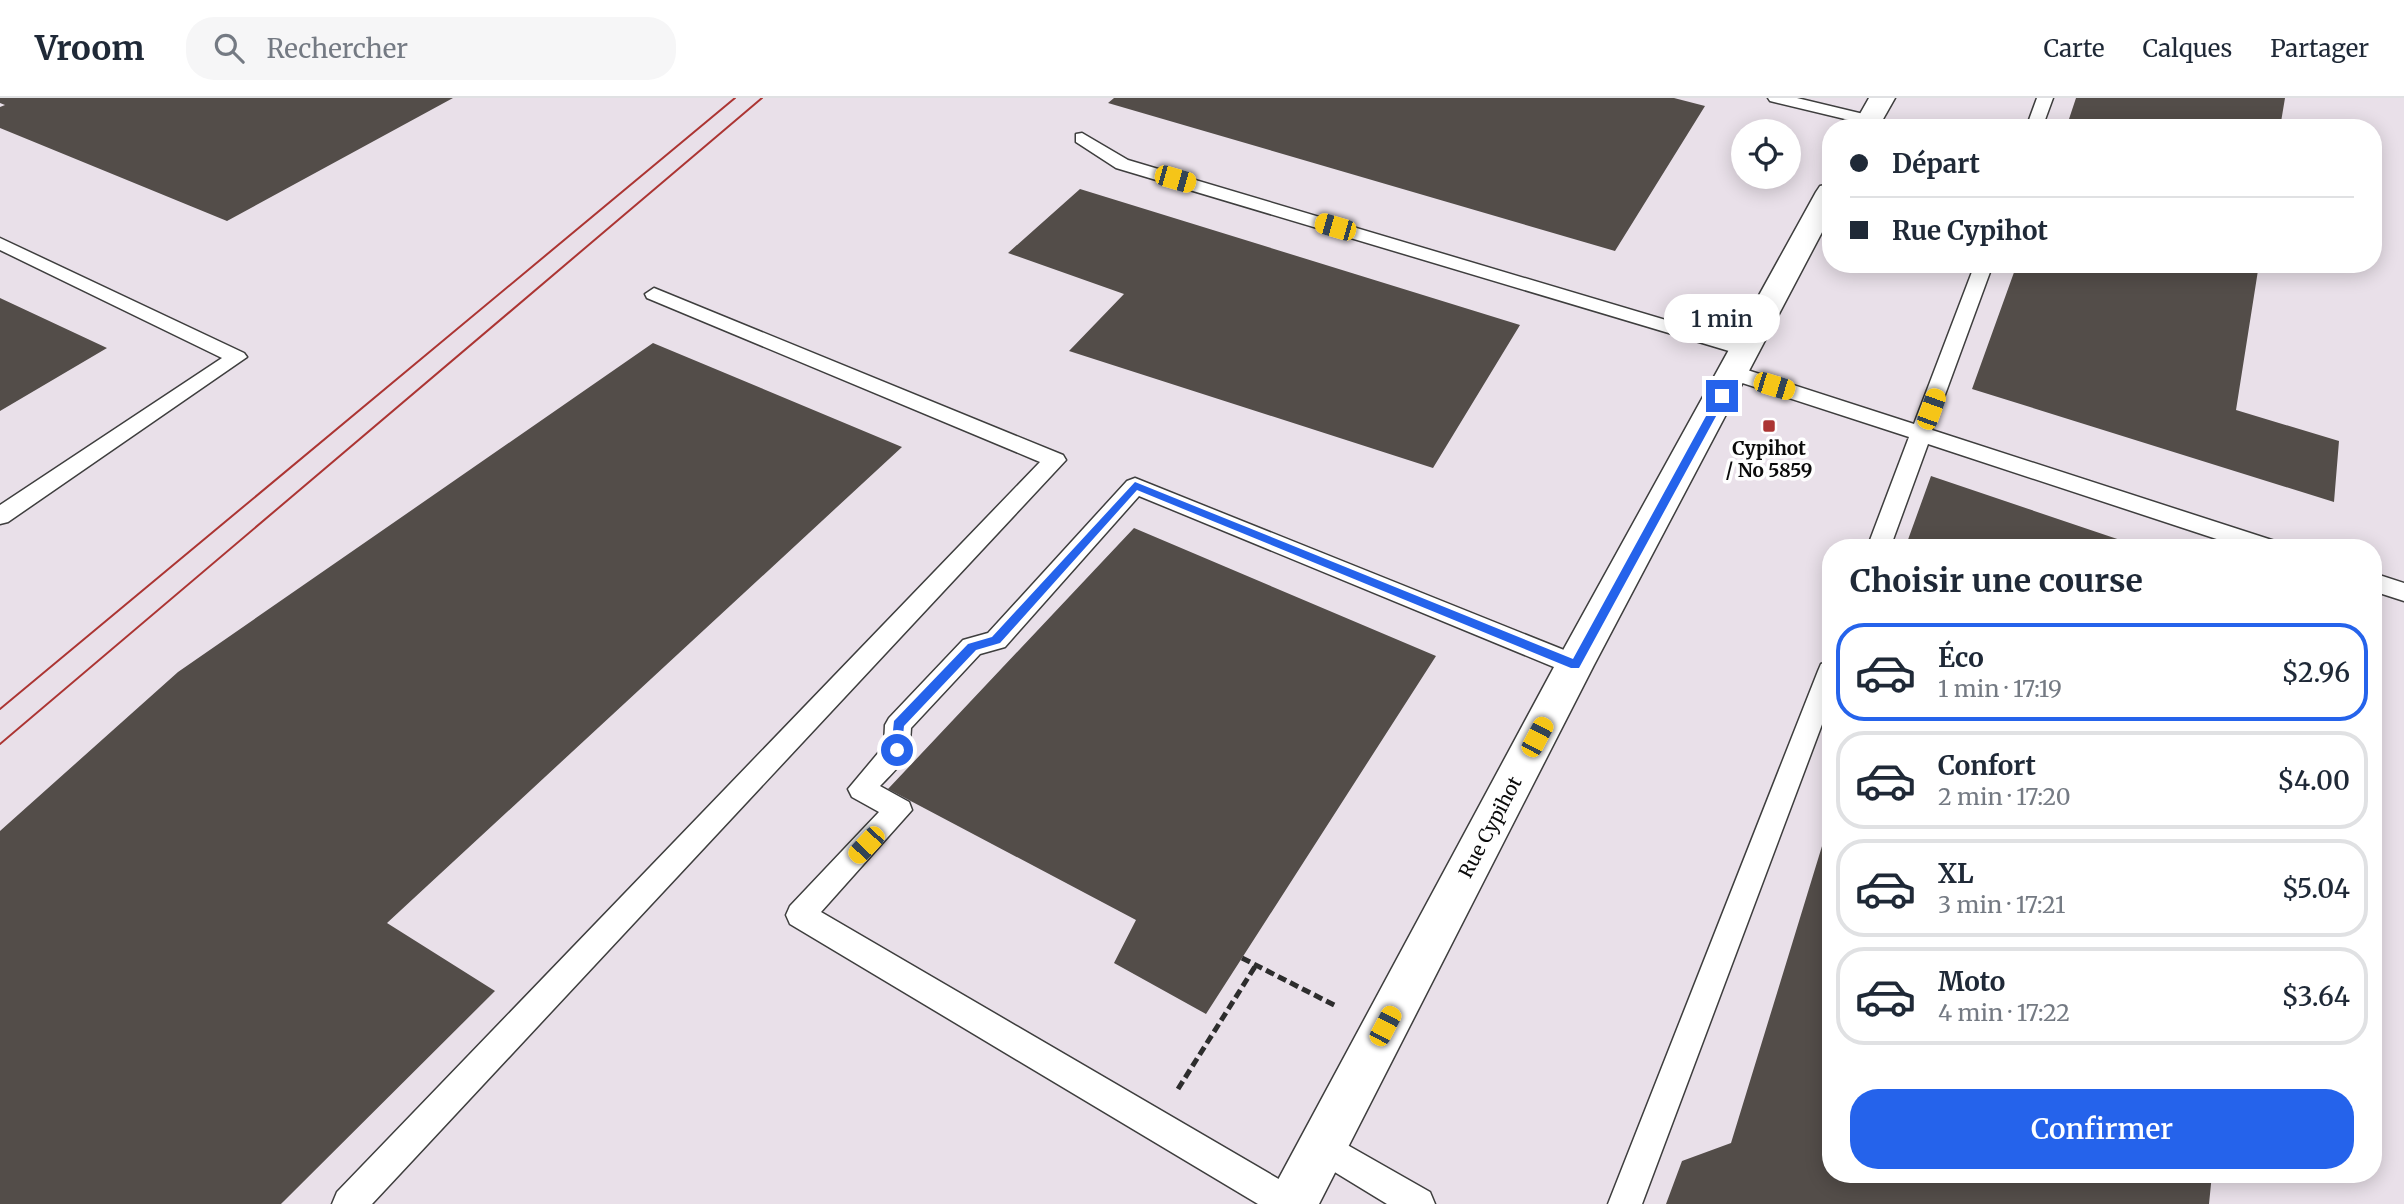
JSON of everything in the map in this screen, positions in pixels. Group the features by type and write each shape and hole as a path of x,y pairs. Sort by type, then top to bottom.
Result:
{"street":[{"name":"Rue Cypihot","path":"1290,1204 1575,664 1822,207"}],"lane":[{"path":"1776,98 1872,115"},
{"path":"2038,119 2045,98"},
{"path":"1082,138 1122,164 1740,362 1922,433 2243,539"},
{"path":"0,243 236,356 0,516"},
{"path":"1881,539 1981,273"},
{"path":"349,1204 1055,460 654,294"},
{"path":"1290,1204 800,915 899,810 861,789 897,750 898,725 972,647 996,640 1135,486 1575,664"},
{"path":"2382,585 2404,592"},
{"path":"1625,1204 1822,692"},
{"path":"1321,1146 1419,1204"}],"path":[{"path":"1242,958 1336,1006"},
{"path":"1178,1089 1256,965"}],"shaded area":[{"path":"0,98 2404,98 2404,1204 0,1204"}],"building":[{"path":"0,98 453,98 227,221 0,128 0,107 5,105 0,103"},
{"path":"1114,98 1674,98 1705,106 1615,251 1108,103"},
{"path":"2076,98 2285,98 2282,119 2069,119"},
{"path":"1080,189 1520,325 1433,468 1069,351 1124,294 1008,253"},
{"path":"2014,273 2258,273 2236,410 2339,441 2334,502 1972,389"},
{"path":"0,298 107,348 0,411"},
{"path":"653,343 902,447 387,923 495,991 281,1204 0,1204 0,831 178,672"},
{"path":"1931,476 2117,539 1908,539"},
{"path":"1134,528 1436,656 1206,1014 1114,963 1136,920 888,789"},
{"path":"1822,846 1822,1183 2211,1183 2209,1204 1666,1204 1682,1161 1731,1143"}],"tram line":[{"path":"0,709 735,98"},
{"path":"0,744 762,98"}],"place":[{"name":"Cypihot / No 5859","path":"1769,426"}],"route":[{"path":"897,750 898,725 972,647 996,640 1135,486 1575,664 1722,396"}]}
